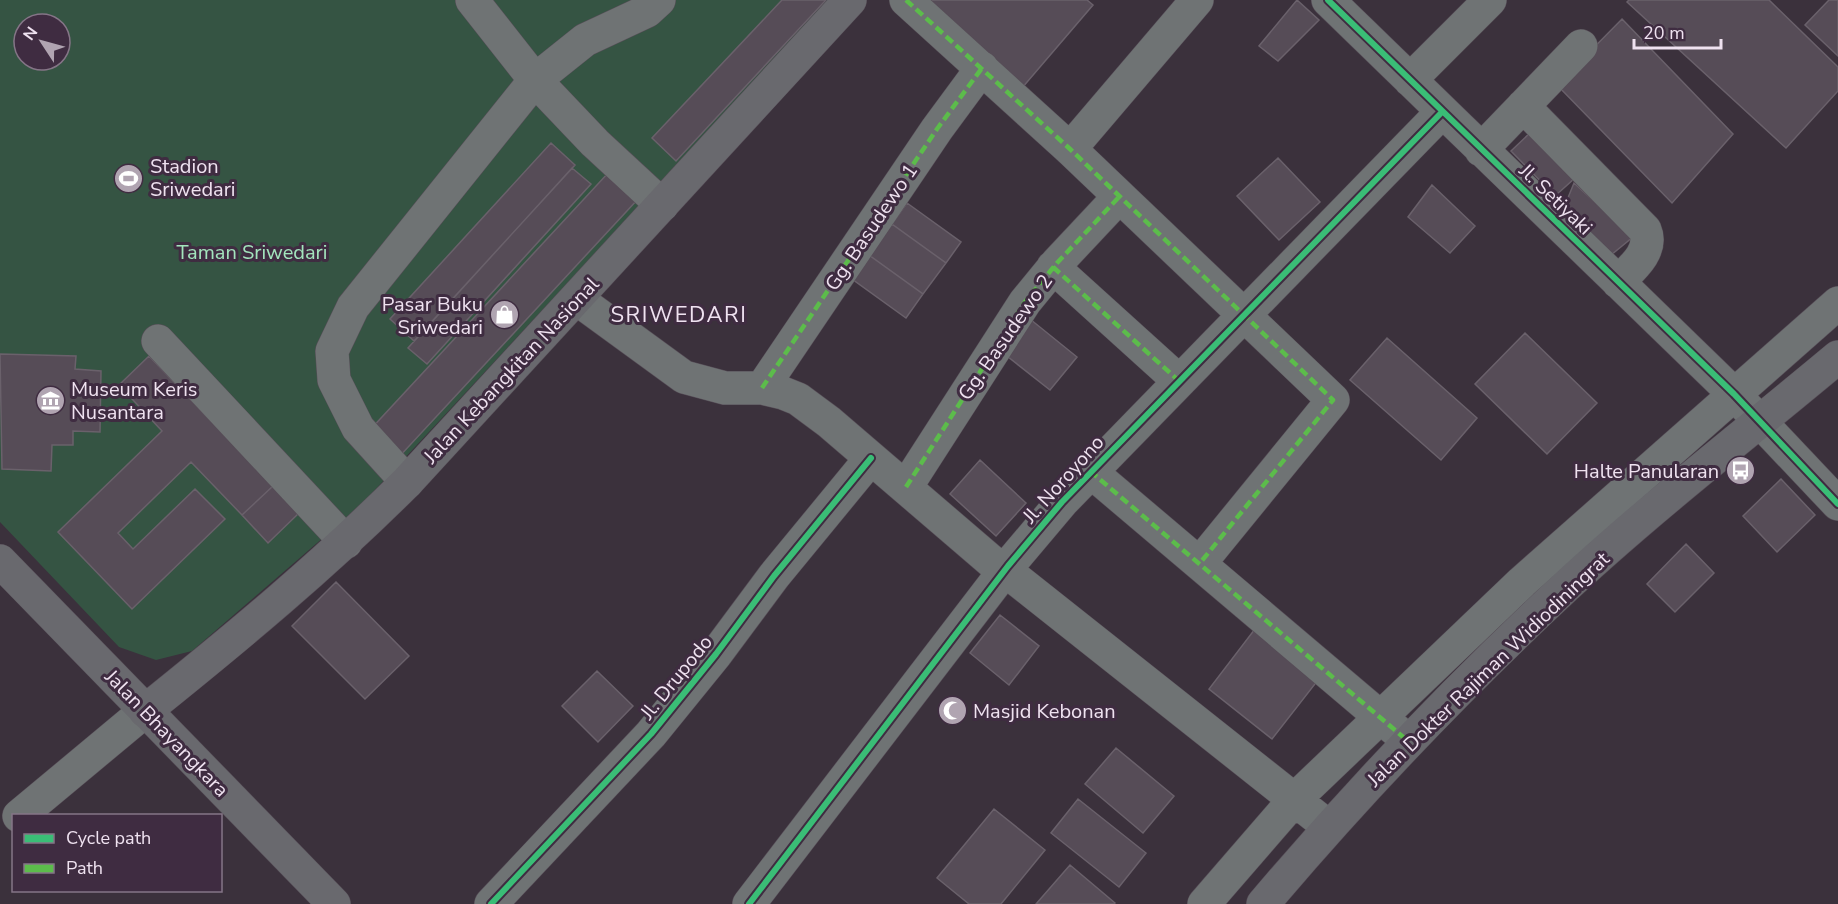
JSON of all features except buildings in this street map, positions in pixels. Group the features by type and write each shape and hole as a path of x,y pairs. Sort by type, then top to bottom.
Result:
{"main road":[{"name":"Jalan Kebangkitan Nasional","path":"146,711 225,647 346,542 407,482 850,0"},
{"name":"Jalan Dokter Rajiman Widiodiningrat","path":"1265,903 1329,827 1409,742 1545,606 1659,506 1838,357"},
{"name":"Jalan Bhayangkara","path":"0,561 334,904"}],"street":[{"path":"472,0 536,80 595,143 662,205"},
{"path":"407,482 358,428 334,380 332,351 353,307 536,80 585,40 647,11 658,0"},
{"path":"906,0 1070,149 1118,198 1333,400 1200,563"},
{"path":"1070,149 1197,0"},
{"name":"Jl. Setiyaki","path":"1328,0 1734,394 1838,504"},
{"path":"1410,80 1490,0"},
{"path":"1481,150 1581,46"},
{"name":"Gg. Basudewo 1","path":"762,388 931,138 982,68"},
{"path":"1523,106 1645,230 1648,237 1645,250 1618,282"},
{"name":"Jl. Noroyono","path":"749,904 1006,572 1090,471 1244,317 1442,112"},
{"name":"Gg. Basudewo 2","path":"906,487 1010,322 1053,267 1118,198"},
{"path":"1053,267 1179,381"},
{"path":"577,298 684,377 725,388 762,388 798,399 1006,572 1329,827"},
{"path":"1204,904 1295,798 1382,718 1522,582 1774,359 1833,318"},
{"path":"158,341 210,393 346,542"},
{"path":"1774,359 1797,391"},
{"name":"Jl. Drupodo","path":"491,904 651,734 717,654 774,576 871,458"},
{"path":"1090,471 1409,742"},
{"path":"1637,479 1659,506"},
{"path":"21,814 146,711"},
{"path":"0,831 12,822"},
{"path":"1231,872 1265,903"}],"green space":[{"name":"Taman Sriwedari","path":"0,0 831,0 361,505 192,651 156,660 119,647 0,522"}],"marked path":[{"path":"906,0 1070,149 1333,400 1200,563"},
{"path":"762,388 937,129 982,68"},
{"path":"906,487 1025,302 1057,263 1118,198"},
{"path":"1053,267 1179,381"},
{"path":"1090,471 1409,742"}],"cycle path":[{"path":"1328,0 1734,394 1838,504"},
{"path":"749,904 1008,566 1062,502 1442,112"},
{"path":"491,904 651,734 716,654 774,576 871,458"}],"place":[{"name":"Stadion Sriwedari","path":"129,178"},
{"name":"Pasar Buku Sriwedari","path":"504,315"},
{"name":"Museum Keris Nusantara","path":"50,401"},
{"name":"Halte Panularan","path":"1740,471"},
{"name":"Masjid Kebonan","path":"952,711"}],"district":[{"name":"SRIWEDARI","path":"679,314"}]}
